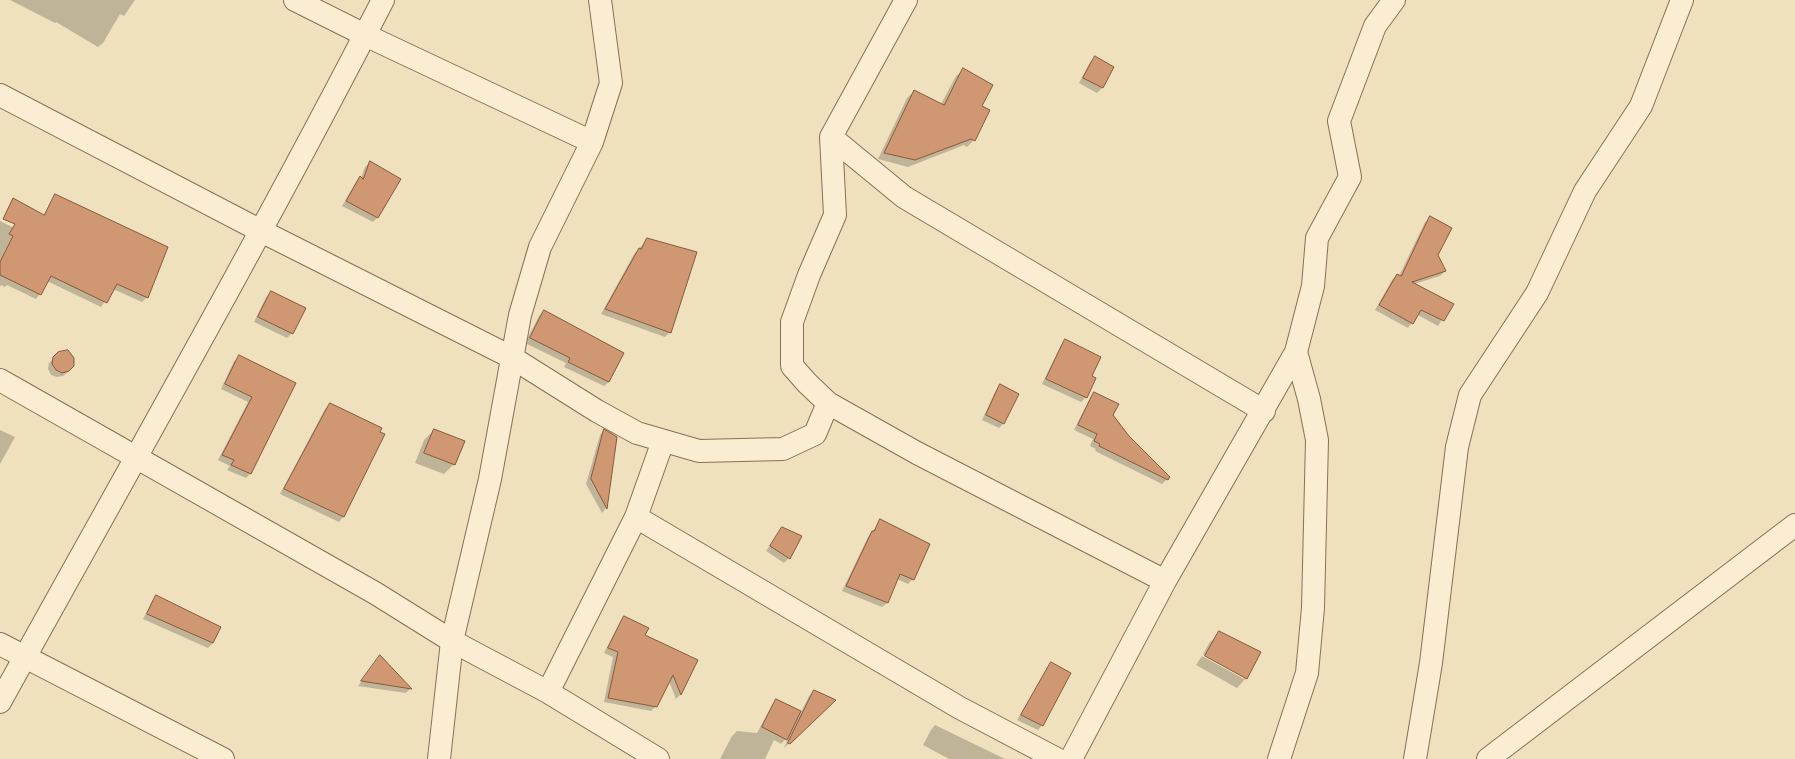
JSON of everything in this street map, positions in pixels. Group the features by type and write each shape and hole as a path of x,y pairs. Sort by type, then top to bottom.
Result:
{"street":[{"path":"295,0 365,35 592,142"},
{"path":"0,702 261,231 383,0"},
{"path":"439,759 452,641 490,479 511,357 520,315 540,247 592,142 611,83 600,0"},
{"path":"906,0 831,137 835,215 809,275 792,322 792,366 828,403 917,453 1165,581"},
{"path":"1071,759 1165,581 1264,411 1296,352 1313,286 1317,238 1350,177 1338,121 1376,26 1394,0"},
{"path":"1415,759 1431,663 1457,447 1470,394 1537,293 1586,191 1641,106 1682,0"},
{"path":"0,95 261,231 511,357 597,411 637,433 699,451 783,449 815,434 828,403"},
{"path":"831,137 904,197 1264,411"},
{"path":"1279,759 1307,674 1313,608 1317,440 1309,399 1296,352"},
{"path":"0,380 375,593 452,641 548,692 658,759"},
{"path":"548,692 636,517 663,441"},
{"path":"636,517 960,708 1057,759"},
{"path":"1488,759 1795,525"},
{"path":"0,644 223,759"}],"building":[{"path":"1095,56 1114,67 1103,88 1083,78"},
{"path":"963,68 993,85 982,106 990,110 975,141 971,139 915,160 884,153 914,90 944,105"},
{"path":"370,161 401,179 378,218 346,201 360,176 363,179"},
{"path":"55,194 168,247 148,298 117,284 107,303 51,276 41,295 0,275 0,262 13,236 9,234 15,224 3,219 13,198 44,215"},
{"path":"1430,216 1452,228 1438,255 1446,271 1412,282 1454,304 1444,321 1421,310 1413,324 1379,305 1397,274 1401,276"},
{"path":"647,238 697,252 671,333 605,309 639,248 641,249"},
{"path":"271,291 306,308 293,334 258,317"},
{"path":"544,310 624,353 609,382 568,362 570,358 530,338"},
{"path":"1065,339 1101,357 1092,376 1096,378 1087,398 1046,379"},
{"path":"68,350 74,358 74,366 69,371 62,373 56,370 52,364 53,357 58,352"},
{"path":"239,355 296,383 251,474 231,465 234,460 222,455 252,397 225,384"},
{"path":"1000,384 1019,394 1004,424 986,415"},
{"path":"1094,392 1119,404 1113,415 1129,436 1170,477 1168,480 1099,446 1100,444 1094,441 1097,434 1078,425"},
{"path":"330,403 382,428 380,432 385,434 344,517 284,489"},
{"path":"434,429 465,441 455,465 424,453"},
{"path":"604,429 617,437 607,509 591,479"},
{"path":"880,519 930,544 914,580 900,574 888,603 846,586 872,531 874,531"},
{"path":"782,527 802,536 790,559 770,546"},
{"path":"156,595 221,627 213,643 147,614"},
{"path":"624,616 649,628 645,635 698,660 681,695 673,675 657,707 608,698 618,652 608,648"},
{"path":"1219,631 1261,652 1247,679 1205,656"},
{"path":"380,655 412,689 361,681"},
{"path":"1051,662 1071,673 1043,726 1021,715"},
{"path":"814,690 836,700 790,744 788,743"},
{"path":"776,699 801,711 787,740 762,727"}]}
